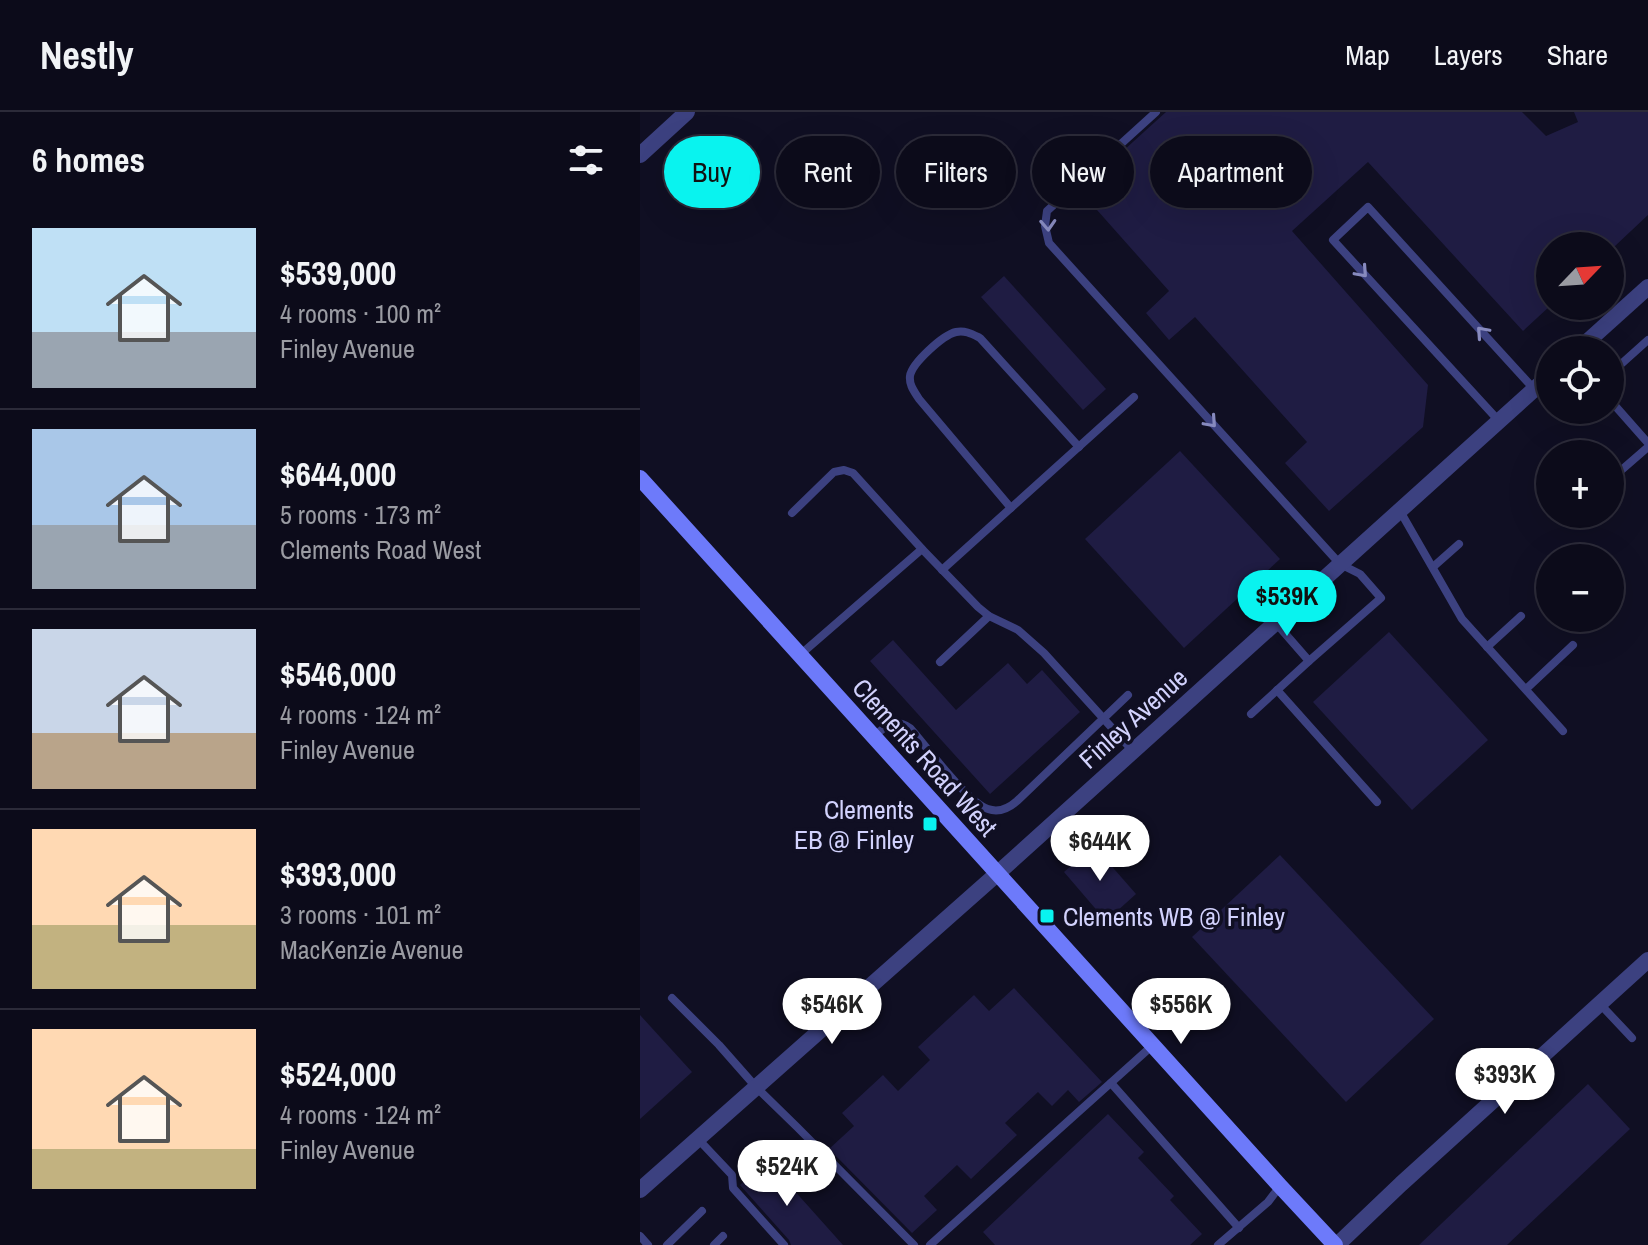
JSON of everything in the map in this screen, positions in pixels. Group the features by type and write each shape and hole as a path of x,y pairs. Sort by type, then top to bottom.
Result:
{"street":[{"path":"640,155 687,112"},
{"path":"1594,336 1648,287"},
{"name":"Finley Avenue","path":"640,1190 998,873 1534,389"},
{"name":"Clements Road West","path":"643,489 801,654 1336,1245"},
{"path":"1336,1245 1648,960"}],"lane":[{"path":"1156,112 1047,211 1045,226 1049,243 1340,564 1360,574 1381,598 1251,714"},
{"path":"1499,421 1333,240 1368,207 1534,389"},
{"path":"1011,508 912,388 910,378 913,368 922,357 945,337 956,332 980,338 1079,447"},
{"path":"1624,361 1648,340"},
{"path":"942,570 1134,397"},
{"path":"1624,417 1648,445 1624,467"},
{"path":"792,513 834,472 844,470 853,473 989,616 1018,630 1044,653 1132,750"},
{"path":"1400,511 1462,619 1563,731"},
{"path":"1433,567 1459,544"},
{"path":"801,654 922,549"},
{"path":"940,662 989,616"},
{"path":"1487,647 1521,616"},
{"path":"1275,622 1309,661"},
{"path":"1526,689 1573,645"},
{"path":"1277,690 1377,802"},
{"path":"874,736 888,724 903,723 964,791 979,804 998,810 1008,808 1017,801 1128,695"},
{"path":"672,998 914,1245"},
{"path":"1600,1004 1632,1038"},
{"path":"930,1245 1153,1045"},
{"path":"1111,1083 1239,1228"},
{"path":"698,1139 732,1175 733,1188 784,1245"},
{"path":"1218,1245 1268,1202 1280,1186"},
{"path":"667,1245 702,1211"},
{"path":"640,1236 648,1245"},
{"path":"714,1245 723,1236"}],"building":[{"path":"1166,112 1522,112 1546,136 1578,122 1574,112 1648,112 1648,215 1624,238 1624,232 1536,232 1536,319 1523,331 1368,162 1292,231 1428,385 1423,427 1329,511 1285,463 1307,442 1195,317 1169,340 1146,313 1169,291 1095,208 1134,208 1134,141"},
{"path":"1004,276 1106,389 1083,410 981,297"},
{"path":"1180,451 1280,559 1184,648 1085,539"},
{"path":"1389,632 1488,740 1412,810 1313,702"},
{"path":"893,640 956,710 1008,663 1027,684 1042,670 1080,712 990,794 870,661"},
{"path":"1094,846 1136,894 1106,921 1064,872"},
{"path":"1280,855 1434,1019 1346,1102 1192,937"},
{"path":"1014,988 1102,1082 1079,1102 1068,1090 1052,1106 1038,1092 1005,1123 1017,1135 971,1179 957,1165 924,1196 937,1210 912,1233 829,1149 854,1126 842,1113 883,1075 898,1091 930,1060 918,1047 974,995 989,1011"},
{"path":"640,1015 692,1072 640,1119"},
{"path":"1588,1084 1630,1129 1507,1245 1419,1245"},
{"path":"1108,1114 1144,1152 1138,1158 1174,1196 1170,1200 1202,1234 1190,1245 995,1245 983,1232"},
{"path":"767,1160 843,1245 791,1245 740,1185"}],"place":[{"name":"Clements EB @ Finley","path":"930,824"},
{"name":"Clements WB @ Finley","path":"1047,916"}]}
